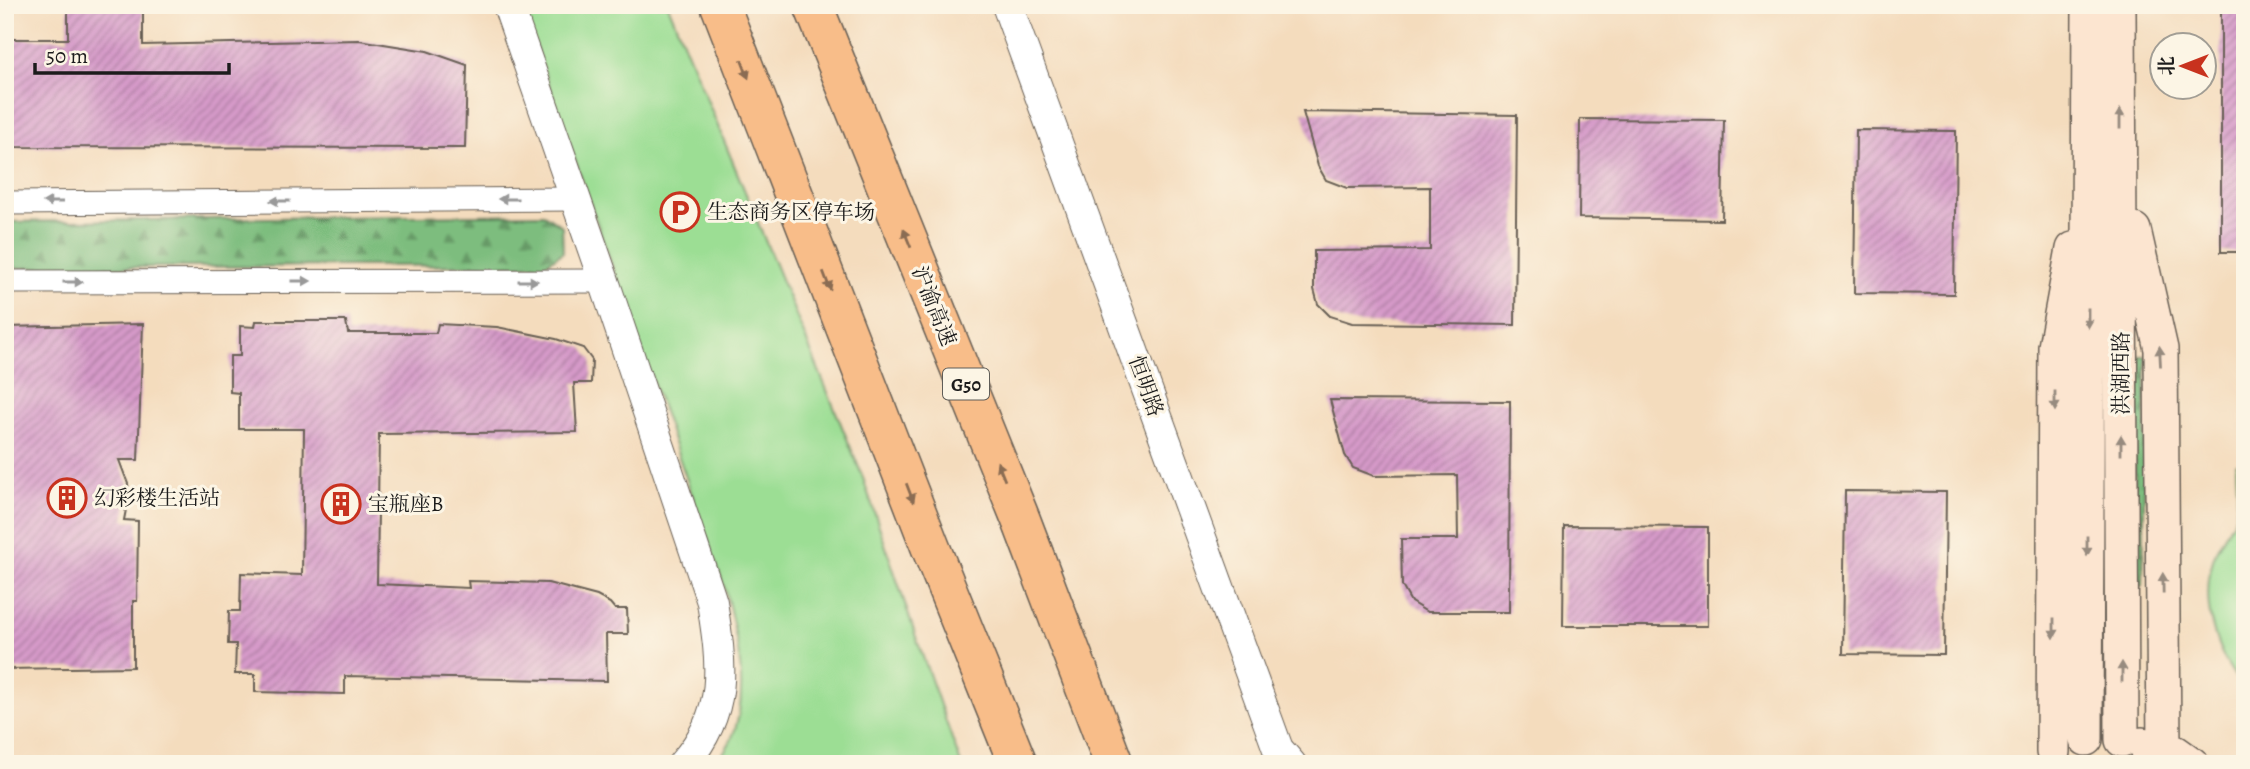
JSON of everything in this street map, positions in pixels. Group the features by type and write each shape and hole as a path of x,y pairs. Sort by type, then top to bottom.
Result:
{"highway":[{"path":"720,5 930,546 1018,764"},
{"name":"沪渝高速","path":"813,5 1021,520 1114,764"},
{"path":"1021,520 1136,764"},
{"path":"930,546 993,764"}],"main road":[{"name":"洪湖西路","path":"2089,5 2104,166 2122,740"},
{"name":"洪湖西路","path":"2086,739 2104,166 2119,5"},
{"path":"2104,166 2161,349 2178,757 2122,740 2086,739 2043,758 2055,347 2104,166"}],"street":[{"path":"508,5 712,602 719,647 719,692 708,730 683,764"},
{"name":"恒明路","path":"1007,5 1278,749 1291,764"},
{"path":"5,202 576,199"},
{"path":"5,282 604,281"}],"green space":[{"path":"521,5 668,5 862,475 961,764 716,764 731,740 737,722 741,684 734,626 725,589"},
{"path":"544,214 562,226 563,252 544,265 5,268 5,222"},
{"path":"2136,356 2146,356 2143,586 2134,586"},
{"path":"2236,463 2245,463 2245,689 2224,658 2217,641 2209,606 2208,587 2216,551 2236,513"}],"building":[{"path":"68,5 143,5 143,45 359,40 427,51 467,65 465,148 5,147 8,39 68,39"},
{"path":"2221,5 2245,5 2245,252 2221,252"},
{"path":"1303,112 1517,115 1515,325 1352,323 1330,316 1318,304 1314,289 1314,251 1430,250 1430,187 1347,188 1326,180 1318,166"},
{"path":"1580,119 1724,120 1722,220 1579,218"},
{"path":"1856,130 1956,131 1954,294 1854,293"},
{"name":"宝瓶座B","path":"256,321 346,321 348,333 436,333 438,324 497,327 556,339 583,348 592,360 591,383 574,383 577,432 379,434 377,584 469,588 468,581 548,583 597,596 615,609 627,609 628,634 606,634 607,681 345,676 345,694 255,692 255,674 235,674 236,644 228,644 229,611 240,611 241,573 302,575 304,429 239,429 239,393 230,392 230,356 240,356 240,326 255,327"},
{"name":"幻彩楼生活站","path":"143,324 138,460 119,460 129,494 124,520 138,521 137,601 133,601 133,667 5,669 5,327"},
{"path":"1330,400 1510,401 1509,612 1427,612 1411,602 1402,586 1401,539 1458,539 1457,475 1374,476 1353,468 1345,455"},
{"path":"1845,491 1946,492 1944,655 1843,654"},
{"path":"1564,526 1708,527 1708,626 1563,626"}],"place":[{"name":"生态商务区停车场","path":"680,212"},
{"name":"幻彩楼生活站","path":"67,498"},
{"name":"宝瓶座B","path":"341,504"}]}
